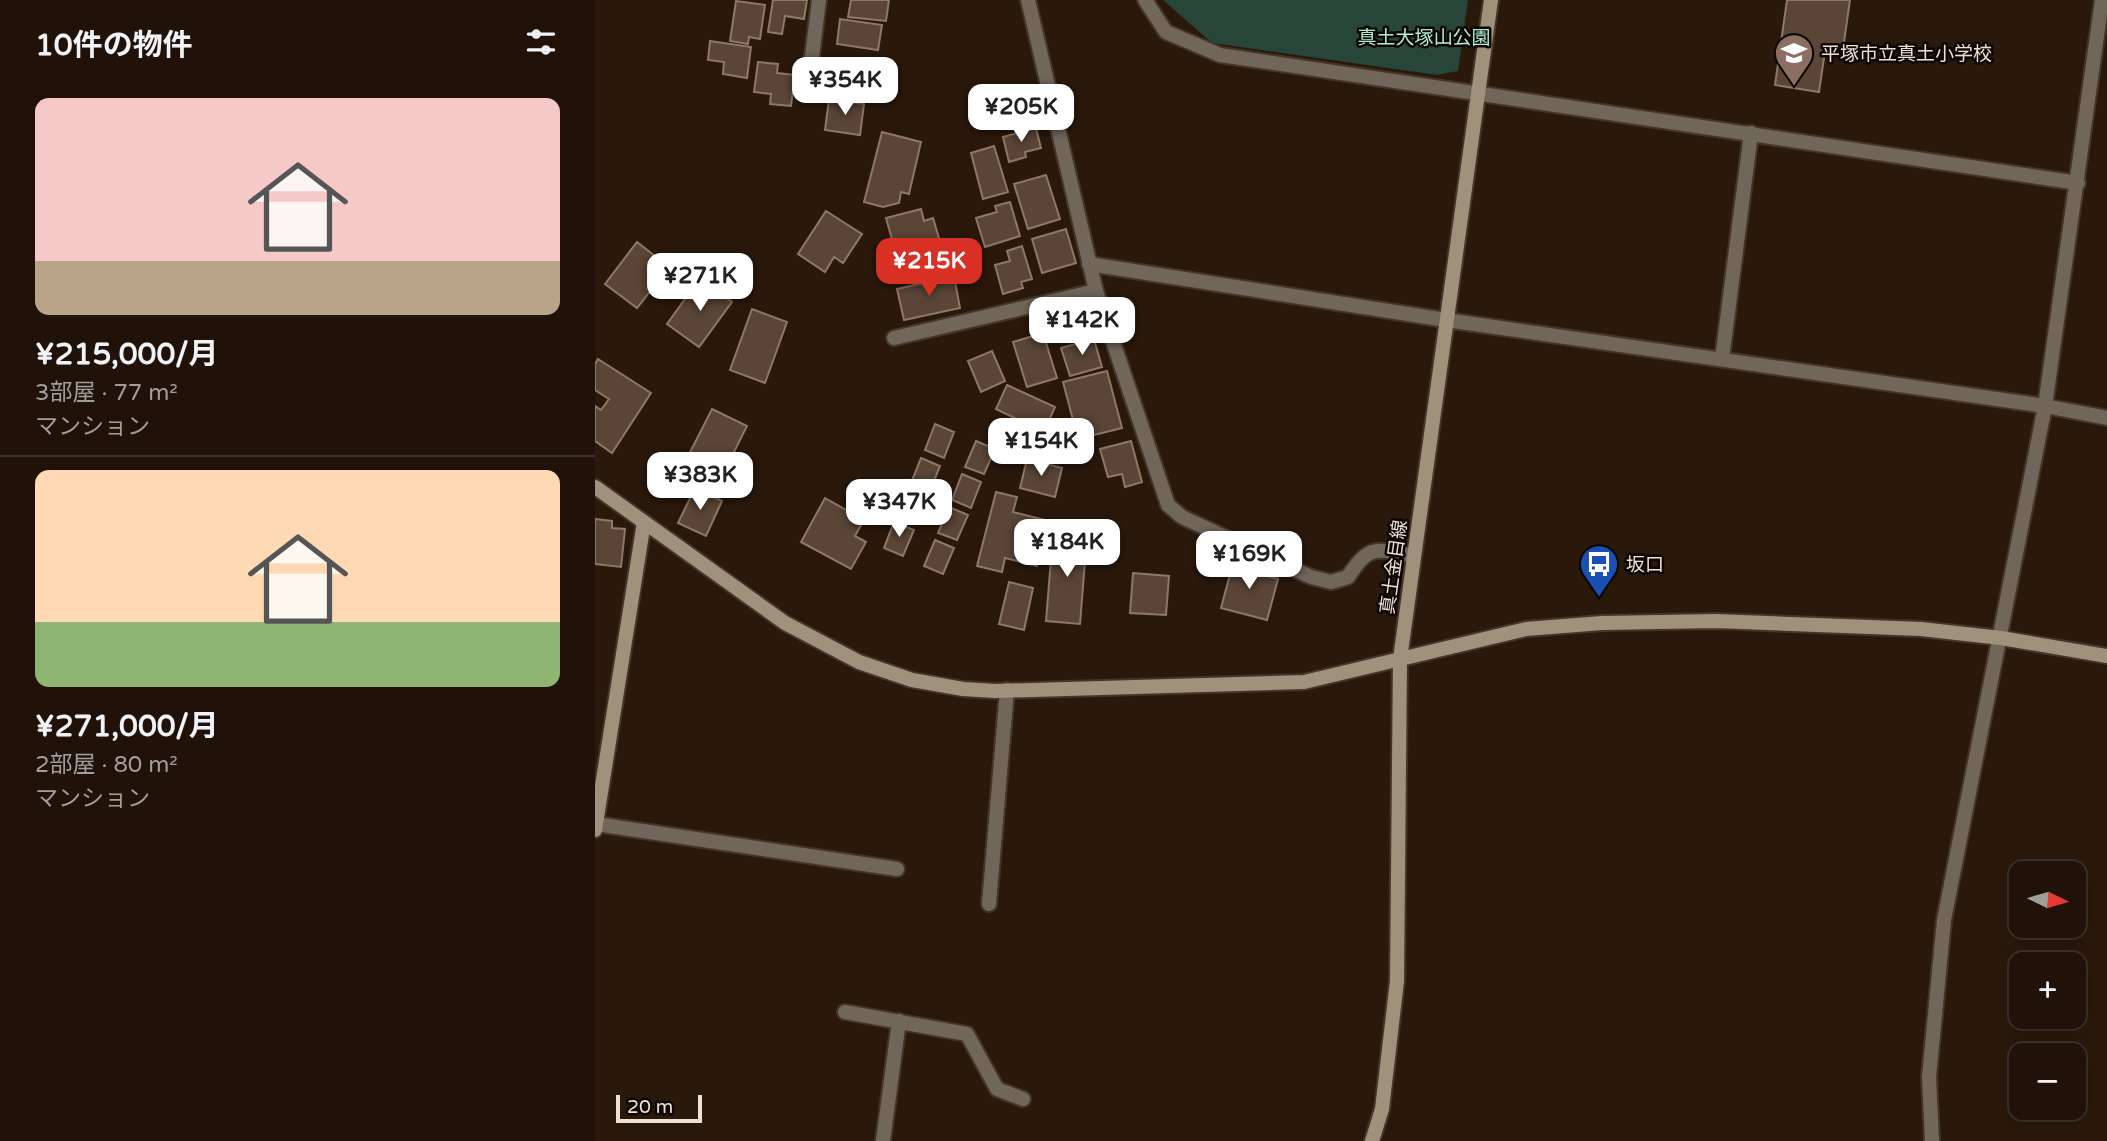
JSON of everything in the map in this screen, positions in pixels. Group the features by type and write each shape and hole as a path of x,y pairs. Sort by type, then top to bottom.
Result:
{"street":[{"path":"809,81 819,0"},
{"path":"1028,0 1096,291 1168,505 1182,517 1311,577 1331,582 1348,577 1361,556 1376,550 1414,556"},
{"path":"1145,0 1166,32 1220,55 2078,183"},
{"name":"真土金目線","path":"1372,1141 1382,1109 1397,981 1400,659 1491,0"},
{"path":"1932,1141 1929,1077 1944,920 2045,406 2102,0"},
{"path":"1722,359 1751,133"},
{"path":"1090,264 1446,320 2045,406 2107,418"},
{"path":"894,338 1096,291"},
{"path":"595,487 785,623 859,662 912,680 963,689 1304,682 1526,629 1602,623 1770,623 1920,629 2107,656"},
{"path":"595,830 644,523"},
{"path":"989,904 1007,690"},
{"path":"596,824 897,869"},
{"path":"845,1012 967,1034 997,1089 1023,1099"},
{"path":"883,1141 898,1021"}],"green space":[{"name":"真土大塚山公園","path":"1163,0 1468,0 1458,71 1437,75 1212,43"}],"building":[{"path":"773,0 807,0 804,19 785,16 782,34 768,32"},
{"path":"851,0 889,0 886,21 848,17"},
{"path":"1787,0 1850,0 1843,49 1825,51 1819,92 1775,85"},
{"path":"736,1 765,5 760,39 749,37 748,44 730,41"},
{"path":"840,19 882,25 878,50 837,44"},
{"path":"710,41 751,47 747,78 723,74 724,62 708,60"},
{"path":"851,60 873,63 868,100 829,94 832,76 849,79"},
{"path":"758,62 778,64 777,73 795,75 791,106 770,104 771,94 754,92"},
{"path":"829,99 864,104 860,135 825,130"},
{"path":"1036,128 1041,148 1025,152 1026,157 1009,162 1003,137"},
{"path":"882,132 921,142 909,194 901,192 899,203 883,207 864,202"},
{"path":"994,146 1008,192 983,199 971,153"},
{"path":"1046,175 1060,219 1028,229 1014,184"},
{"path":"1010,202 1020,236 985,247 976,218 997,212 995,206"},
{"path":"921,209 924,221 933,218 939,238 895,250 886,218"},
{"path":"826,211 862,234 843,263 834,257 825,272 798,254"},
{"path":"1066,229 1076,263 1042,273 1032,239"},
{"path":"936,241 938,250 949,247 955,270 908,283 900,250"},
{"path":"637,242 669,267 637,308 605,284"},
{"path":"1022,246 1032,279 1021,282 1023,288 1003,294 995,265 1010,261 1007,251"},
{"path":"954,276 960,308 904,320 897,289"},
{"path":"700,278 732,302 699,347 667,324"},
{"path":"1080,305 1088,333 1059,341 1051,313"},
{"path":"752,309 787,322 765,383 730,370"},
{"path":"1043,333 1057,378 1027,387 1013,342"},
{"path":"1094,339 1102,367 1070,376 1061,348"},
{"path":"992,351 1005,381 981,392 968,361"},
{"path":"598,359 651,393 612,453 595,441 595,406 601,410 609,399 595,390 595,364"},
{"path":"1107,371 1122,428 1078,439 1063,382"},
{"path":"1007,385 1055,407 1044,432 996,409"},
{"path":"712,409 747,426 719,482 684,464"},
{"path":"935,424 954,432 944,458 925,450"},
{"path":"976,441 995,449 984,474 965,467"},
{"path":"1131,441 1142,482 1125,487 1122,474 1108,477 1100,449"},
{"path":"921,458 940,466 930,491 911,483"},
{"path":"1027,459 1062,468 1055,497 1020,488"},
{"path":"962,474 981,482 971,508 952,500"},
{"path":"695,488 722,501 706,536 678,523"},
{"path":"907,491 926,498 916,524 897,516"},
{"path":"996,492 1017,497 1013,512 1049,521 1037,566 1005,558 1002,572 977,566"},
{"path":"825,498 864,520 855,536 866,542 851,569 801,542"},
{"path":"949,507 968,515 957,540 938,533"},
{"path":"595,519 612,521 612,528 625,529 621,567 595,564"},
{"path":"894,522 914,530 903,556 884,548"},
{"path":"1053,534 1087,536 1080,624 1046,621"},
{"path":"935,540 954,548 943,574 924,566"},
{"path":"1234,559 1262,567 1260,574 1278,579 1267,620 1221,608"},
{"path":"1133,573 1169,576 1166,615 1130,613"},
{"path":"1009,582 1033,588 1024,630 999,624"}],"place":[{"name":"平塚市立真土小学校","path":"1794,87"},
{"name":"坂口","path":"1599,598"}]}
